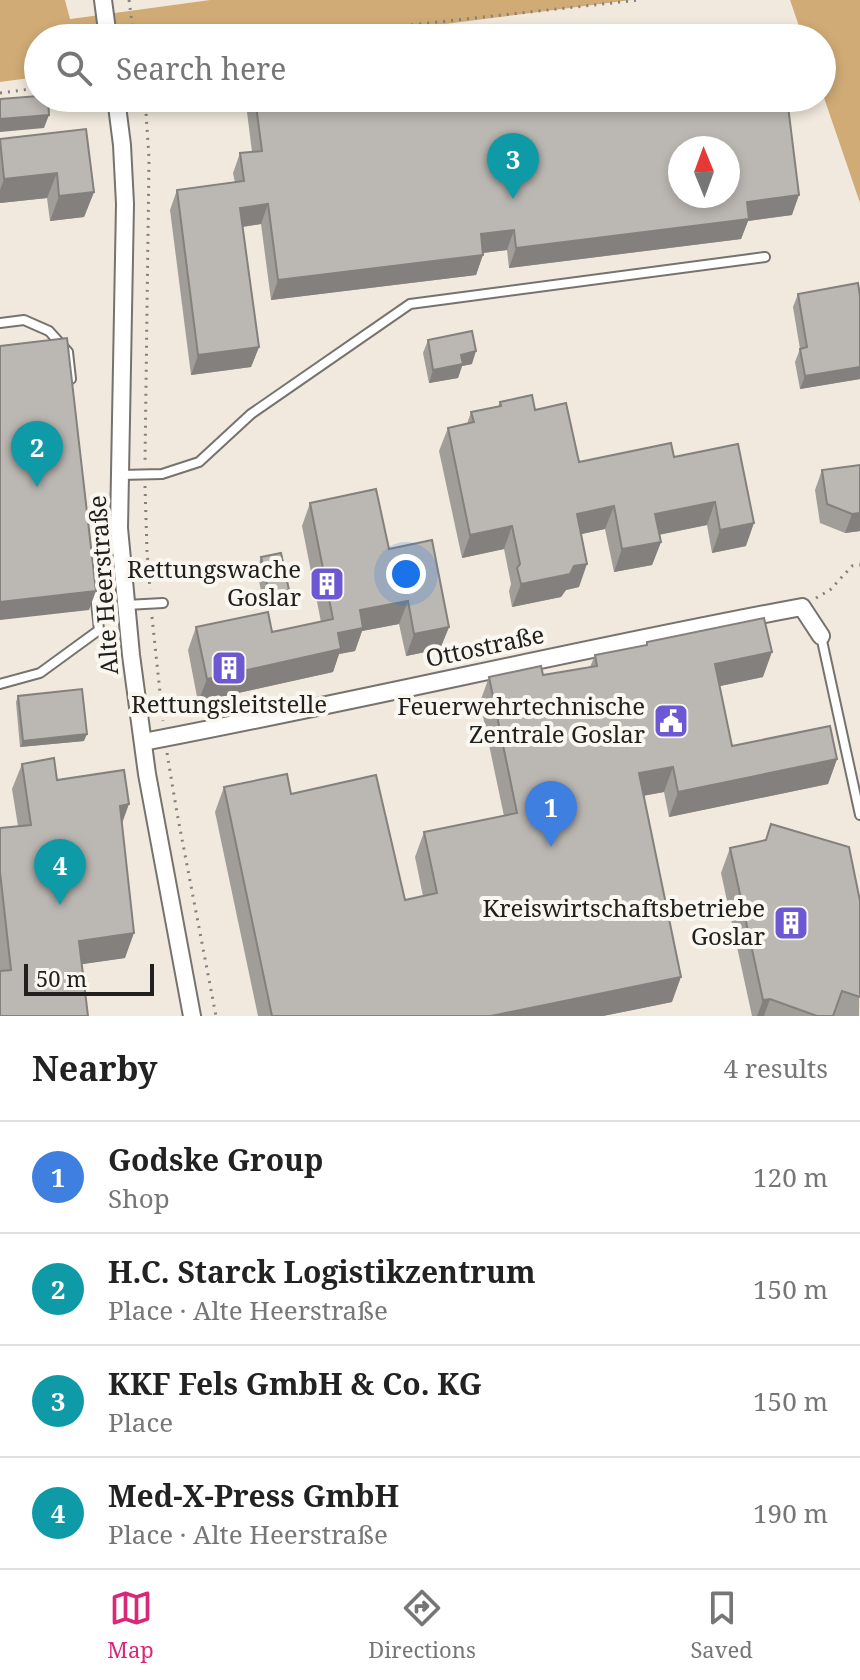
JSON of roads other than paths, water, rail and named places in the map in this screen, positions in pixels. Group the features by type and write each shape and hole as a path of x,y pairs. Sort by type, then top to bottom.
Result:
{"street":[{"path":"103,0 106,24"},
{"name":"Alte Heerstraße","path":"118,112 125,204 119,528 147,774 192,1016"},
{"name":"Ottostraße","path":"143,742 677,630 802,607 821,636"}],"lane":[{"path":"120,475 162,474 199,462 251,414 410,304 765,257"},
{"path":"0,323 24,320 49,331 68,352 72,383"},
{"path":"0,684 40,673 99,630 92,568"},
{"path":"126,605 163,603"},
{"path":"821,636 860,815"}],"place":[{"name":"KKF Fels GmbH & Co. KG","path":"513,199"},
{"name":"H.C. Starck Logistikzentrum","path":"37,487"},
{"name":"Rettungswache Goslar","path":"327,584"},
{"name":"Rettungsleitstelle","path":"229,668"},
{"name":"Feuerwehrtechnische Zentrale Goslar","path":"671,721"},
{"name":"Godske Group","path":"551,847"},
{"name":"Med-X-Press GmbH","path":"60,905"},
{"name":"Kreiswirtschaftsbetriebe Goslar","path":"791,923"}]}
